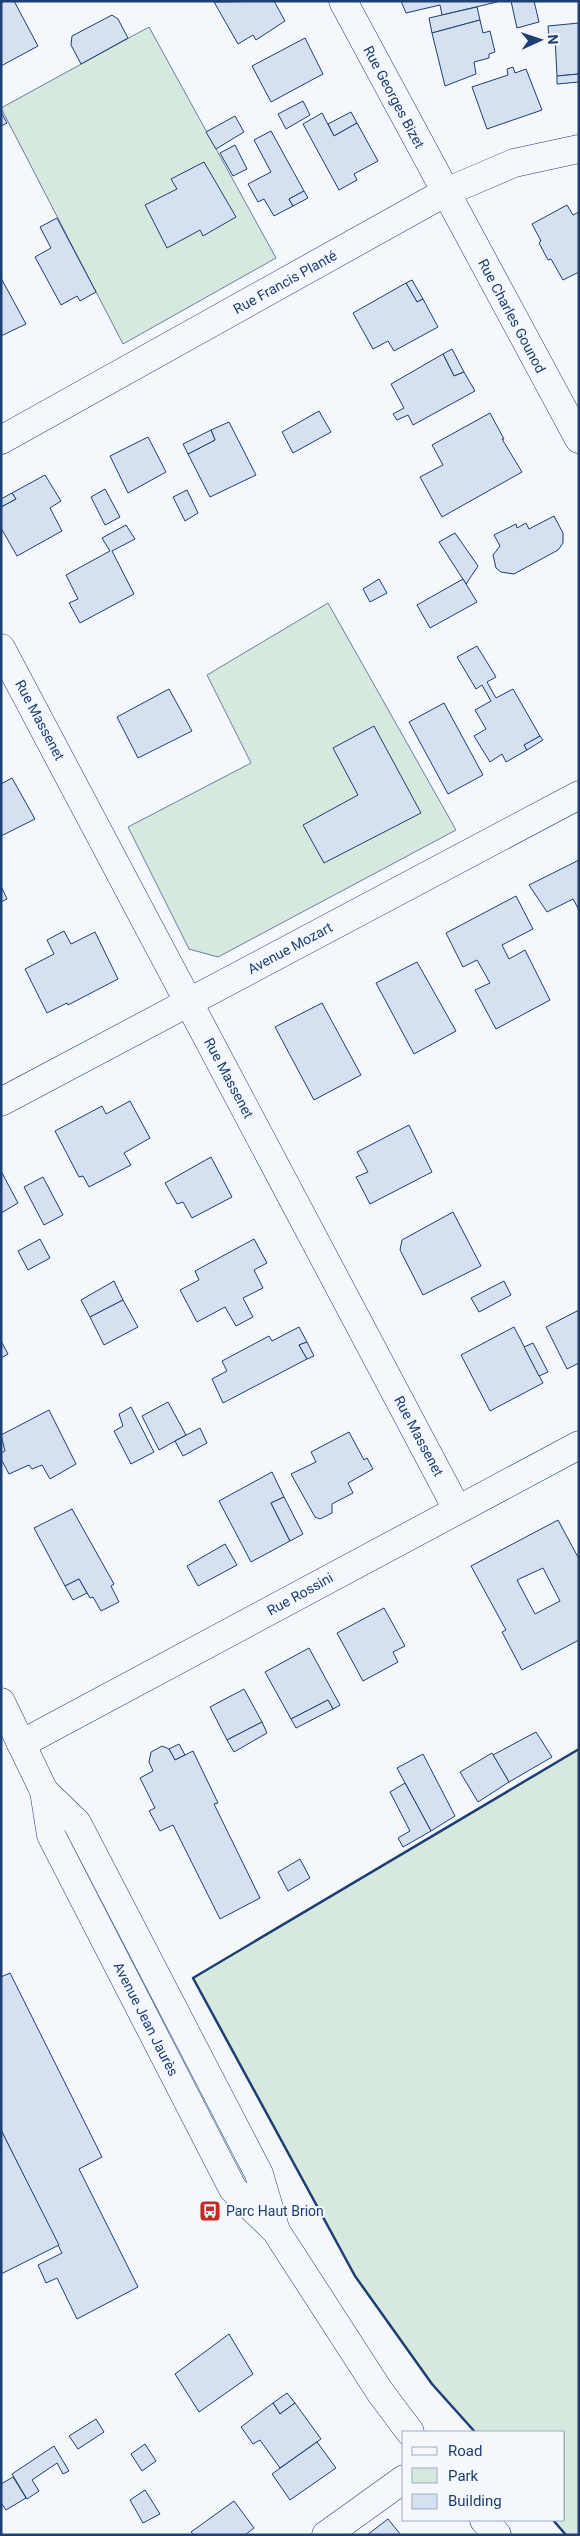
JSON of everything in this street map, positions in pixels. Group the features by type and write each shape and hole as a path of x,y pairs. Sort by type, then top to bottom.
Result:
{"street":[{"name":"Rue Georges Bizet","path":"343,1 446,192"},
{"name":"Rue Francis Planté","path":"1,440 446,192 514,163 579,149"},
{"name":"Rue Charles Gounod","path":"446,192 579,440"},
{"name":"Rue Massenet","path":"1,648 457,1509"},
{"name":"Avenue Mozart","path":"1,1102 579,795"},
{"name":"Rue Rossini","path":"21,1744 579,1445"},
{"name":"Avenue Jean Jaurès","path":"1,1702 44,1792 77,1823 258,2174 276,2232 380,2392 409,2431"},
{"path":"326,2535 402,2480"},
{"path":"485,2521 497,2535"}],"green space":[{"path":"149,27 276,258 123,344 1,108"},
{"path":"328,603 456,830 218,957 189,949 128,827 251,763 207,675"},
{"path":"579,1749 579,2535 566,2535 554,2521 565,2521 565,2431 474,2431 432,2384 355,2276 193,1978"}],"building":[{"path":"1,1 14,1 38,46 1,66"},
{"path":"274,1 285,21 256,40 253,35 238,44 214,2"},
{"path":"401,1 497,2 442,15 440,5 406,13"},
{"path":"511,1 534,1 539,22 517,28"},
{"path":"477,7 480,20 432,33 429,18"},
{"path":"112,15 118,19 128,38 81,64 71,45 72,36"},
{"path":"480,20 483,33 490,31 495,52 489,54 489,58 474,62 476,74 445,86 432,33"},
{"path":"579,23 579,74 557,76 555,38 549,39 548,26"},
{"path":"305,38 323,74 271,102 252,66"},
{"path":"513,67 515,73 526,69 542,110 487,129 472,87 508,75 507,69"},
{"path":"579,74 579,82 557,84 557,76"},
{"path":"303,101 310,115 286,129 278,114"},
{"path":"1,112 7,123 1,126"},
{"path":"351,112 357,123 334,136 328,124"},
{"path":"322,113 334,136 357,123 378,161 354,174 357,180 339,190 303,124"},
{"path":"235,116 244,132 216,149 206,132"},
{"path":"271,131 304,191 289,199 293,206 274,216 264,199 258,202 248,184 271,172 254,140"},
{"path":"235,145 247,169 233,176 220,153"},
{"path":"204,162 236,217 203,236 200,230 167,248 145,205 177,189 171,179"},
{"path":"304,191 308,198 293,206 289,199"},
{"path":"567,205 573,215 579,212 579,272 563,280 551,259 548,260 532,224"},
{"path":"57,218 96,292 80,301 77,296 61,305 35,257 51,248 40,227"},
{"path":"1,278 26,324 1,336"},
{"path":"412,280 423,299 417,302 406,283"},
{"path":"406,283 417,302 423,299 438,327 394,351 388,341 373,349 353,313"},
{"path":"452,349 464,372 454,376 443,354"},
{"path":"443,354 454,376 464,372 475,391 413,425 408,415 397,420 393,414 404,408 391,384"},
{"path":"319,411 331,432 293,453 282,432"},
{"path":"490,413 504,439 502,439 522,472 442,517 420,477 443,465 432,445"},
{"path":"229,422 256,475 210,497 188,454 215,440 211,430"},
{"path":"211,430 215,440 188,454 183,444"},
{"path":"148,437 166,472 128,493 110,456"},
{"path":"45,475 61,501 50,508 62,531 17,556 1,528 1,507 16,499 12,493"},
{"path":"105,489 120,517 105,525 91,497"},
{"path":"187,490 198,513 185,521 173,497"},
{"path":"12,493 16,499 1,507 1,499"},
{"path":"554,516 563,533 563,543 558,550 514,574 501,572 496,568 493,555 500,546 494,535 516,524 517,528 526,523 529,529"},
{"path":"126,525 135,539 112,551 134,594 80,623 69,603 78,599 66,575 110,551 102,538"},
{"path":"455,533 478,566 466,584 439,542"},
{"path":"379,579 387,593 370,602 363,589"},
{"path":"463,579 477,602 430,628 417,605"},
{"path":"477,646 496,677 487,682 496,698 513,689 540,736 524,745 527,750 506,762 502,754 490,762 474,736 486,729 475,710 491,701 482,685 476,689 457,657"},
{"path":"169,689 192,731 138,758 117,717"},
{"path":"444,703 483,775 448,794 409,722"},
{"path":"374,726 421,813 324,863 303,825 358,795 333,748"},
{"path":"540,736 543,740 527,750 524,745"},
{"path":"12,778 35,819 1,836 1,784"},
{"path":"579,860 579,910 573,899 547,912 529,885"},
{"path":"1,886 7,899 1,902"},
{"path":"516,896 533,929 502,945 509,959 525,950 550,1000 496,1029 475,990 490,983 477,960 463,967 446,933"},
{"path":"64,931 71,944 95,932 118,979 68,1005 67,1003 47,1013 25,969 54,954 47,940"},
{"path":"417,962 456,1031 414,1054 376,983"},
{"path":"322,1003 361,1075 314,1100 275,1027"},
{"path":"130,1101 150,1138 124,1153 131,1165 89,1187 83,1176 79,1177 55,1131 102,1106 106,1114"},
{"path":"409,1125 432,1172 370,1204 356,1177 368,1172 357,1152"},
{"path":"211,1157 232,1197 192,1218 183,1202 177,1204 165,1183"},
{"path":"1,1171 18,1203 1,1213"},
{"path":"43,1177 63,1215 44,1225 24,1187"},
{"path":"453,1212 481,1266 423,1295 400,1250 402,1240"},
{"path":"40,1239 50,1258 28,1270 18,1251"},
{"path":"254,1239 267,1263 254,1270 263,1288 243,1298 253,1317 236,1326 225,1307 197,1322 180,1290 199,1280 195,1271"},
{"path":"114,1281 123,1300 90,1317 81,1300"},
{"path":"504,1281 511,1295 479,1312 471,1298"},
{"path":"123,1300 138,1327 104,1345 90,1317"},
{"path":"579,1310 579,1363 567,1369 546,1327"},
{"path":"299,1327 307,1342 299,1345 307,1359 223,1403 212,1379 227,1371 222,1361 269,1336 272,1341"},
{"path":"514,1327 543,1383 490,1411 461,1355"},
{"path":"1,1341 8,1354 1,1358"},
{"path":"307,1342 314,1356 307,1359 299,1345"},
{"path":"533,1343 548,1372 539,1376 524,1347"},
{"path":"168,1402 186,1435 159,1450 142,1416"},
{"path":"131,1407 154,1452 131,1464 114,1431 123,1426 119,1414"},
{"path":"49,1410 76,1464 50,1479 42,1465 32,1469 29,1465 9,1474 1,1459 1,1453 5,1451 1,1435"},
{"path":"200,1428 207,1443 183,1456 175,1441"},
{"path":"349,1432 364,1460 367,1458 373,1469 348,1483 353,1493 332,1504 332,1513 320,1519 315,1517 291,1474 316,1462 311,1452"},
{"path":"272,1472 284,1497 271,1503 290,1541 251,1562 219,1501"},
{"path":"284,1497 303,1534 290,1541 271,1503"},
{"path":"72,1509 114,1584 111,1586 119,1602 101,1611 93,1597 90,1598 79,1579 65,1586 34,1528"},
{"path":"558,1520 579,1559 579,1640 522,1670 502,1632 506,1630 471,1566","holes":["543,1568 560,1601 535,1614 517,1580"]},
{"path":"225,1544 237,1565 198,1586 187,1566"},
{"path":"79,1579 87,1593 73,1600 65,1586"},
{"path":"384,1608 405,1646 393,1652 398,1662 363,1681 337,1633"},
{"path":"309,1648 340,1705 333,1709 328,1700 291,1719 265,1672"},
{"path":"244,1689 262,1722 227,1740 210,1707"},
{"path":"328,1700 333,1709 296,1728 291,1719"},
{"path":"262,1722 267,1733 234,1752 227,1740"},
{"path":"536,1732 552,1757 509,1782 493,1755"},
{"path":"179,1744 185,1755 175,1760 169,1749"},
{"path":"162,1746 169,1749 175,1760 193,1751 218,1803 214,1804 260,1898 220,1919 173,1825 160,1831 149,1811 155,1808 140,1778 153,1771 149,1762 151,1752"},
{"path":"492,1753 509,1782 478,1802 460,1772"},
{"path":"423,1754 455,1816 431,1831 397,1768"},
{"path":"405,1783 431,1831 403,1847 398,1838 410,1831 390,1792"},
{"path":"300,1859 310,1878 288,1891 278,1872"},
{"path":"10,1973 102,2157 79,2169 138,2287 77,2319 57,2278 46,2283 38,2265 62,2253 1,2130 1,1977"},
{"path":"1,2130 59,2245 1,2274"},
{"path":"229,2334 253,2374 199,2412 175,2374"},
{"path":"287,2393 295,2403 280,2414 273,2403"},
{"path":"273,2403 280,2414 295,2403 321,2439 280,2468 260,2440 253,2444 241,2427"},
{"path":"96,2419 104,2432 78,2449 69,2436"},
{"path":"317,2442 336,2468 290,2500 272,2474"},
{"path":"145,2444 156,2461 142,2471 131,2454"},
{"path":"54,2446 69,2471 63,2474 57,2463 32,2480 39,2491 27,2499 12,2474"},
{"path":"13,2477 26,2498 6,2510 1,2503 1,2484"},
{"path":"145,2490 160,2514 143,2523 130,2500"},
{"path":"234,2501 254,2528 245,2535 194,2535 191,2532"},
{"path":"388,2519 401,2535 367,2535"}],"wall":[{"path":"474,2431 432,2384 355,2276 193,1978 579,1749"},
{"path":"554,2521 566,2535"}],"place":[{"name":"Parc Haut Brion","path":"210,2211"}]}
